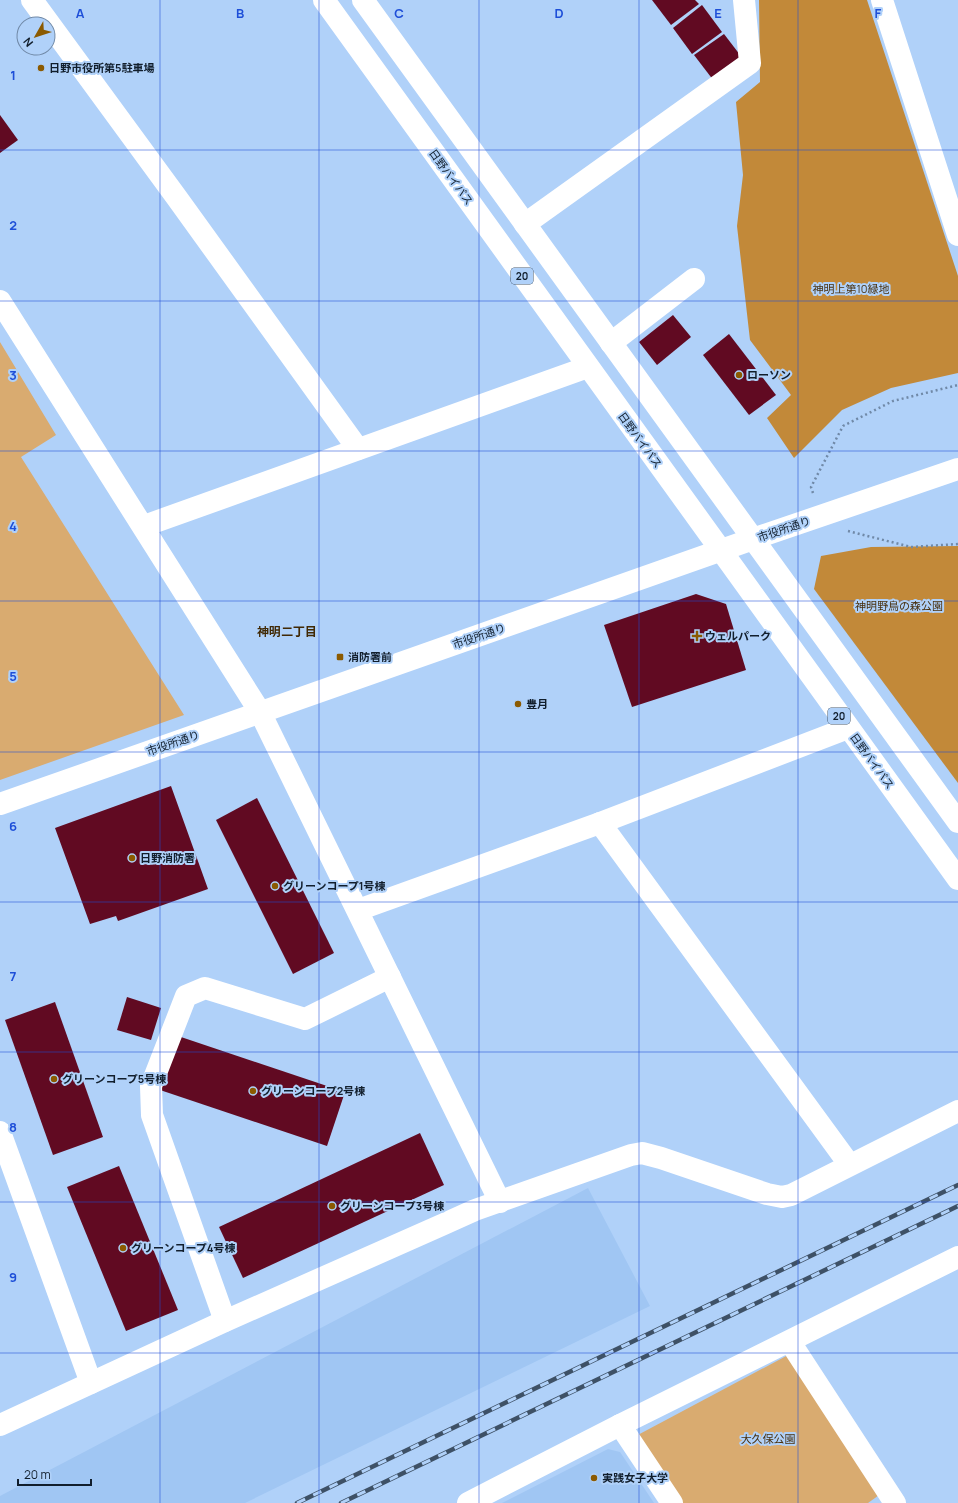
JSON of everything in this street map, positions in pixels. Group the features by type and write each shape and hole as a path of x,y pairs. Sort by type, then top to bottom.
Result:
{"main road":[{"path":"32,0 178,198 358,449"},
{"name":"日野バイパス","path":"324,0 958,879"},
{"path":"363,0 958,822"},
{"path":"525,224 750,62 744,0"},
{"path":"882,0 958,235"},
{"path":"611,343 694,279"},
{"path":"0,301 144,526 260,712 500,1202"},
{"path":"144,526 588,367"},
{"name":"市役所通り","path":"0,804 721,552 753,539 958,470"},
{"path":"358,910 600,823 848,728"},
{"path":"600,823 849,1164"},
{"path":"225,1321 152,1115 151,1086 186,996 205,988 305,1019 390,977"},
{"path":"0,1425 225,1321 444,1224 500,1202 631,1155 642,1154 767,1194 782,1197 798,1192 849,1164 958,1111"},
{"path":"0,1132 91,1383"},
{"path":"468,1503 620,1425 956,1262"},
{"path":"790,1342 887,1500"},
{"path":"620,1425 672,1503"}],"path":[{"path":"958,385 893,401 843,426 811,487 830,514 848,532 911,547 958,544"}],"shaded area":[{"path":"588,1188 650,1306 245,1503 0,1503 0,1496"},
{"name":"実践女子大学","path":"608,1449 620,1452 654,1503 502,1503"}],"green space":[{"name":"神明上第10緑地","path":"759,0 867,0 958,276 958,373 891,388 842,410 794,458 767,418 791,395 750,340 737,226 743,175 736,102 760,82"},
{"path":"0,342 56,435 21,457 184,715 0,780"},
{"name":"神明野鳥の森公園","path":"958,546 958,783 814,589 821,556 871,547"},
{"name":"大久保公園","path":"790,1354 882,1493 868,1503 678,1503 634,1437"}],"building":[{"path":"652,0 695,0 699,4 671,25"},
{"path":"702,5 722,32 692,54 673,28"},
{"path":"724,34 747,64 717,85 694,55"},
{"path":"0,115 18,140 0,153"},
{"path":"673,315 691,337 657,365 639,342"},
{"name":"ローソン","path":"729,334 776,395 749,415 703,355"},
{"path":"696,594 726,604 746,670 632,707 604,625"},
{"name":"日野消防署","path":"171,786 208,889 118,921 116,916 90,924 55,828"},
{"name":"グリーンコープ1号棟","path":"257,798 334,953 293,974 216,820"},
{"path":"127,997 161,1008 151,1040 117,1030"},
{"name":"グリーンコープ5号棟","path":"55,1002 103,1137 53,1155 5,1020"},
{"name":"グリーンコープ2号棟","path":"178,1036 345,1092 327,1146 160,1090"},
{"name":"グリーンコープ3号棟","path":"420,1133 444,1185 243,1278 219,1227"},
{"name":"グリーンコープ4号棟","path":"119,1166 178,1310 126,1331 67,1187"}],"railway":[{"path":"297,1503 958,1185"},
{"path":"341,1503 958,1206"}],"place":[{"name":"日野市役所第5駐車場","path":"41,68"},
{"name":"ローソン","path":"739,375"},
{"name":"ウェルパーク","path":"697,636"},
{"name":"消防署前","path":"340,657"},
{"name":"豊月","path":"518,704"},
{"name":"日野消防署","path":"132,858"},
{"name":"グリーンコープ1号棟","path":"275,886"},
{"name":"グリーンコープ5号棟","path":"54,1079"},
{"name":"グリーンコープ2号棟","path":"253,1091"},
{"name":"グリーンコープ3号棟","path":"332,1206"},
{"name":"グリーンコープ4号棟","path":"123,1248"},
{"name":"実践女子大学","path":"594,1478"}],"district":[{"name":"神明二丁目","path":"287,632"}]}
